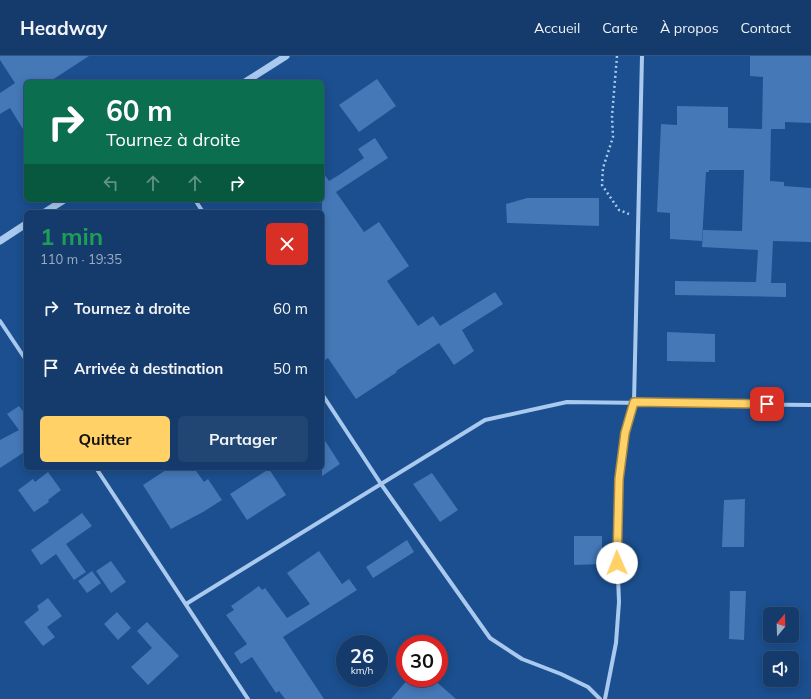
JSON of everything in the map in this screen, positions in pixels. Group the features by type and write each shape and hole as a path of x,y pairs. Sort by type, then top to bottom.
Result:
{"street":[{"path":"249,80 286,56"},
{"path":"605,699 616,643 618,609 616,550 619,479 625,433 634,402 642,56"},
{"path":"48,210 61,202"},
{"path":"0,241 24,225"},
{"path":"0,320 24,357"},
{"path":"324,397 381,484 490,638 522,659 561,674 588,687 600,699"},
{"path":"186,604 485,420 567,402 811,405"},
{"path":"97,470 248,699"}],"path":[{"path":"617,56 612,116 613,136 604,168 602,185 619,210 638,218"}],"building":[{"path":"0,56 89,56 52,80 24,80 24,131 10,108 0,114 0,93 15,83 0,60"},
{"path":"750,56 811,56 811,123 785,122 785,129 771,129 770,181 784,182 784,186 811,188 811,242 773,241 771,283 786,283 786,297 675,295 675,281 756,282 758,250 702,247 703,230 742,231 744,170 709,170 709,172 706,172 702,241 670,239 670,213 657,212 661,124 677,125 677,106 728,107 728,128 762,129 763,77 750,76"},
{"path":"377,79 396,106 359,132 339,105"},
{"path":"375,138 388,158 336,192 364,232 379,222 409,266 387,281 418,326 433,316 440,326 495,292 503,304 462,330 474,351 454,365 439,343 356,399 328,358 324,361 324,210 322,210 322,202 324,202 324,174 329,181 364,158 358,149"},
{"path":"527,198 599,198 599,226 507,223 506,204"},
{"path":"667,332 715,334 715,362 667,361"},
{"path":"19,406 24,412 24,452 0,468 0,440 19,430 7,414"},
{"path":"324,439 340,464 322,476 322,470 324,470"},
{"path":"166,470 195,470 204,482 208,479 222,500 171,529 143,485"},
{"path":"270,470 286,495 247,520 230,494"},
{"path":"48,472 61,490 48,500 49,502 34,512 18,490 33,479 35,482"},
{"path":"432,473 458,510 440,522 413,484"},
{"path":"745,499 744,547 722,547 724,500"},
{"path":"82,513 92,526 66,544 86,572 74,580 56,554 41,565 31,550"},
{"path":"574,536 602,536 602,564 574,565"},
{"path":"407,540 414,552 373,578 366,567"},
{"path":"319,551 342,584 349,579 357,590 283,637 324,699 285,699 279,691 276,693 252,657 241,664 234,653 247,644 226,615 234,610 231,606 259,586 262,590 265,588 287,618 310,604 287,573"},
{"path":"111,561 126,582 111,593 96,571"},
{"path":"92,571 101,583 87,593 78,581"},
{"path":"730,591 746,591 744,640 729,639"},
{"path":"48,598 62,616 47,627 55,637 43,646 24,622 39,610 37,606"},
{"path":"117,612 131,628 118,640 104,624"},
{"path":"147,622 179,656 148,685 131,667 152,648 137,631"},
{"path":"401,687 442,687 456,699 391,699"}],"route":[{"path":"617,563 616,550 619,479 625,433 634,402 767,404"}]}
